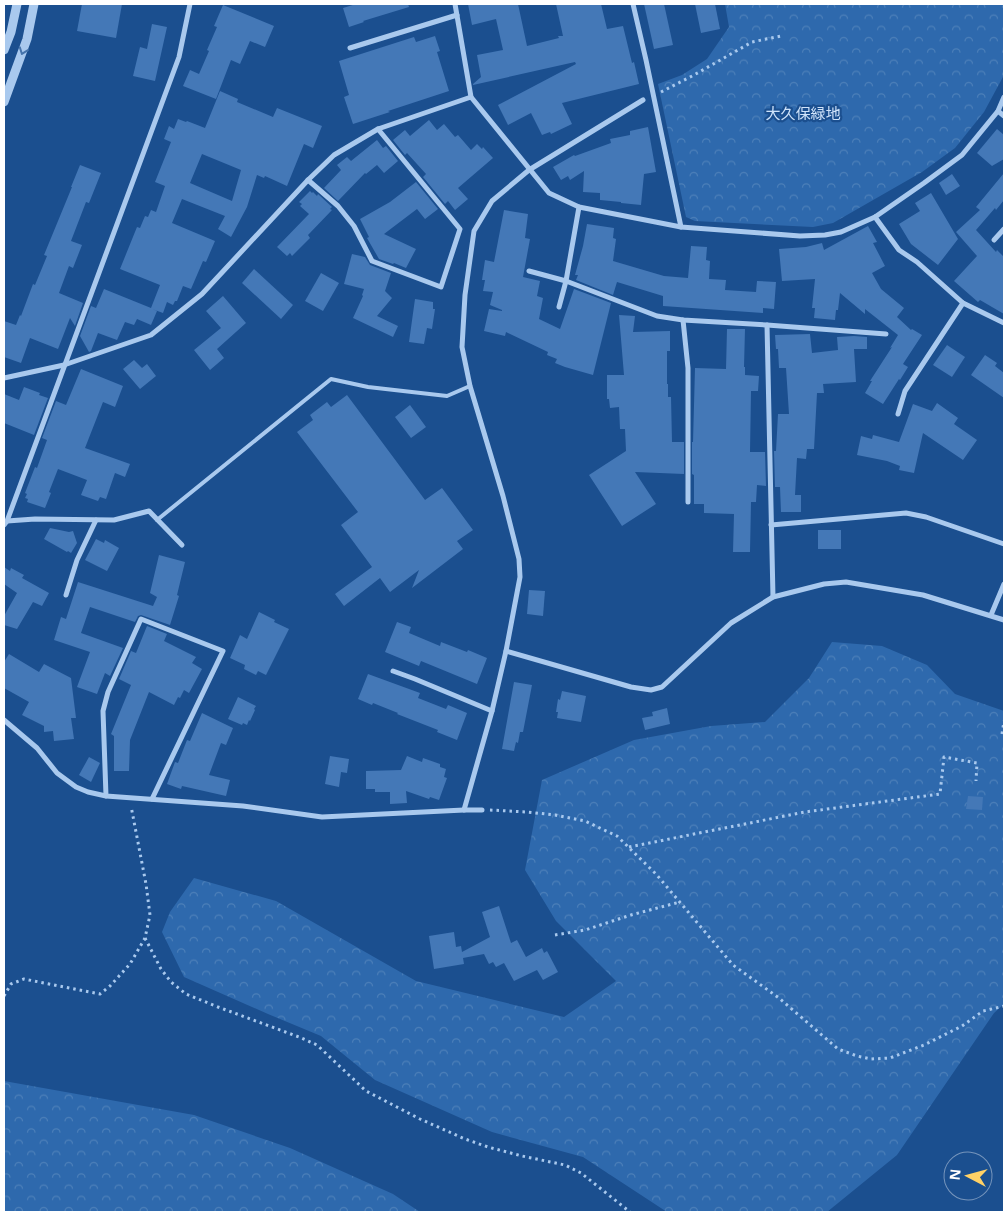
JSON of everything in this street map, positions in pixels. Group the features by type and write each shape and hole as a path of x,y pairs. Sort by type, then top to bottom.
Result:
{"street":[{"path":"4,50 11,32 17,4"},
{"path":"4,102 27,40 34,4"},
{"path":"182,545 148,511 114,520 35,519 5,523 179,58 190,4"},
{"path":"455,4 471,97 549,193 579,207 681,227 800,236 841,232 875,217 962,155 998,111 1004,98"},
{"path":"633,4 681,227"},
{"path":"350,48 457,15"},
{"path":"4,378 64,365 151,335 202,294 308,180 334,155 378,129 471,97"},
{"path":"464,810 492,711 520,577 519,559 503,496 470,386 462,346 465,294 474,231 492,201 529,170 643,100"},
{"path":"998,111 1004,116"},
{"path":"308,180 338,206 354,226 372,261 441,287 460,229 378,129"},
{"path":"559,307 566,281 579,207"},
{"path":"875,217 899,250 917,262 963,303 1004,323"},
{"path":"994,240 1004,229"},
{"path":"529,271 566,281 657,316 683,320 886,334"},
{"path":"898,414 905,391 963,303"},
{"path":"683,320 688,368 688,502"},
{"path":"767,325 773,597"},
{"path":"771,525 906,513 926,516 1004,544"},
{"path":"66,595 77,560 96,520"},
{"path":"506,651 631,687 651,690 662,687 732,623 773,597 824,584 846,582 923,595 1004,620"},
{"path":"991,616 1004,584"},
{"path":"106,796 103,711 108,692 141,619 223,651 152,799"},
{"path":"393,671 492,711"},
{"path":"4,720 37,748 57,773 82,790 106,796 243,806 322,817 482,810"}],"lane":[{"path":"157,520 331,379 368,387 447,396 470,386"}],"path":[{"path":"654,96 752,42 781,36"},
{"path":"1002,734 1004,721"},
{"path":"629,846 805,812 940,794 944,758 978,763 976,781"},
{"path":"4,996 11,984 24,979 100,994 130,964 145,938 150,915 146,884 129,798"},
{"path":"482,810 555,815 585,821 617,836 656,874 733,965 780,998 838,1049 871,1059 890,1058 924,1045 962,1026 983,1011 1004,1006"},
{"path":"555,935 585,930 630,915 680,902"},
{"path":"145,938 161,969 186,994 299,1037 317,1046 366,1091 438,1127 488,1147 566,1165 582,1173 630,1212"}],"green space":[{"name":"大久保緑地","path":"725,4 1004,4 1004,75 984,112 955,148 922,172 833,223 813,227 695,221 686,217 658,84 682,75 707,59 729,27"},
{"path":"832,642 882,646 927,665 955,694 1004,711 1004,1004 994,1013 897,1155 827,1212 667,1212 583,1157 492,1132 375,1080 321,1036 184,977 162,932 170,912 194,878 276,901 416,981 564,1017 616,981 556,921 525,870 542,780 634,740 711,726 765,722 809,678"},
{"path":"4,1081 194,1115 290,1148 393,1194 420,1212 4,1212"}],"building":[{"path":"82,4 122,4 116,38 77,31"},
{"path":"356,4 408,4 409,7 349,27 343,8"},
{"path":"468,4 518,4 527,46 563,36 556,4 601,4 607,29 623,26 639,84 562,103 572,124 551,134 550,132 542,135 531,113 508,125 498,105 576,64 575,62 473,85 481,77 477,55 503,50 496,19 472,25"},
{"path":"644,4 664,4 673,45 654,49"},
{"path":"695,4 715,4 720,29 701,33"},
{"path":"223,5 274,26 265,47 250,41 240,64 231,60 216,99 183,86 190,70 199,74 209,51 207,50 217,27 214,26"},
{"path":"152,24 167,27 155,81 133,76 140,47 147,49"},
{"path":"435,36 440,51 437,52 449,91 353,124 344,97 349,95 339,61 414,37 416,42"},
{"path":"220,91 238,99 237,102 273,117 277,108 322,126 313,148 304,144 287,186 265,176 264,178 257,175 247,207 231,237 218,229 225,216 182,199 172,223 215,241 206,262 203,261 191,289 183,286 177,301 173,305 167,302 163,313 152,309 157,311 151,325 137,319 134,325 125,322 117,340 98,333 89,352 80,336 91,306 96,308 104,289 151,308 160,285 120,269 137,227 140,228 145,216 148,217 151,210 156,212 165,186 155,182 171,142 164,139 169,126 174,129 178,119 205,128","holes":["202,154 241,170 232,201 190,183"]},
{"path":"429,120 437,130 444,124 455,137 458,135 471,150 477,144 482,149 483,147 493,158 458,188 468,199 455,210 448,201 445,204 423,177 426,174 407,153 405,155 393,140 405,130 410,136"},
{"path":"648,127 656,172 644,174 641,205 600,200 600,193 583,192 584,171 570,180 568,176 561,180 553,167 574,155 611,143 610,139 630,135 630,131"},
{"path":"997,129 1004,135 1004,159 992,166 977,153"},
{"path":"377,140 383,148 386,146 398,161 384,173 377,165 365,173 338,201 324,188 341,170 337,165 347,157 351,161"},
{"path":"80,165 101,173 89,203 86,202 71,241 82,245 73,268 69,266 59,293 83,303 75,326 70,318 58,349 30,338 21,363 4,357 4,321 16,325 21,316 33,284 35,285 47,256 44,255"},
{"path":"1004,173 1004,200 976,230 996,252 997,250 1004,257 1004,314 980,300 978,302 954,281 977,256 956,232 980,210 976,207"},
{"path":"952,174 960,186 946,195 939,183"},
{"path":"416,182 438,209 425,219 417,209 384,234 416,249 406,268 379,259 367,238 369,237 360,219 390,202"},
{"path":"310,191 317,196 318,194 332,207 330,209 332,210 308,235 310,238 292,256 290,253 287,256 277,247 309,214 300,206 302,204 299,202"},
{"path":"931,193 958,239 938,265 911,244 899,224 920,211 915,203"},
{"path":"504,210 528,214 525,238 530,239 523,277 540,281 537,296 543,298 539,319 560,329 574,289 611,303 593,375 555,363 557,359 547,355 548,352 506,332 505,336 484,331 489,309 502,311 490,305 493,292 483,291 485,280 482,280 485,260 494,262"},
{"path":"587,224 614,228 613,238 616,239 613,261 664,276 688,278 691,246 707,247 706,260 710,261 709,279 726,280 725,290 756,292 757,281 776,282 774,309 763,308 763,313 663,306 663,296 617,282 613,295 576,280 578,275 575,275"},
{"path":"868,226 877,242 873,243 885,266 872,273 881,289 904,308 897,317 911,330 922,335 903,364 908,367 883,404 865,393 872,381 870,381 898,335 865,309 865,314 840,293 835,320 814,318 815,308 812,308 815,279 782,281 779,249 806,247 822,243 824,250"},
{"path":"352,254 365,257 370,265 391,273 385,291 392,298 377,316 398,326 393,337 353,318 363,296 364,289 344,284"},
{"path":"254,269 293,305 281,319 242,283"},
{"path":"321,273 339,283 323,311 305,301"},
{"path":"223,296 246,323 217,349 224,358 210,370 194,350 221,328 206,311"},
{"path":"415,299 433,302 433,309 435,309 432,329 427,328 424,344 409,342"},
{"path":"619,315 635,316 633,332 670,331 670,351 667,351 667,384 668,397 671,397 672,442 684,442 684,474 635,472 656,504 622,526 589,475 626,451 625,429 620,429 619,407 610,408 609,399 607,399 607,375 624,375"},
{"path":"727,329 745,329 745,375 759,376 758,391 751,391 750,452 765,452 766,486 757,485 756,502 751,502 750,552 733,552 734,514 704,513 704,504 694,504 692,442 695,368 726,369"},
{"path":"810,334 812,353 838,350 837,337 867,337 867,349 854,349 856,382 823,384 824,393 817,393 814,449 807,449 806,459 797,458 795,495 801,495 801,512 781,512 780,487 775,487 774,451 776,451 778,414 789,414 786,368 779,368 775,335"},
{"path":"947,345 965,357 952,377 933,365"},
{"path":"985,355 997,363 995,366 1004,373 1004,398 971,375"},
{"path":"134,360 142,368 147,364 156,376 140,389 123,369"},
{"path":"81,369 123,386 115,407 103,402 85,448 130,464 125,477 115,473 106,499 100,497 98,501 81,495 87,480 58,469 45,508 27,502 28,499 25,498 27,494 25,493 47,440 42,438 56,401 66,405"},
{"path":"24,387 48,398 34,435 4,423 4,394 19,400"},
{"path":"347,395 425,500 442,488 473,530 457,541 463,549 412,588 419,570 390,592 380,578 344,606 335,594 372,567 341,525 358,512 297,432 313,420 310,415 327,402 331,407"},
{"path":"937,403 958,418 954,424 977,440 963,460 923,433 914,473 899,470 900,466 887,461 857,455 861,436 872,439 873,435 899,442 913,404 932,411"},
{"path":"410,405 426,427 411,438 395,417"},
{"path":"50,528 69,532 73,531 77,543 71,553 44,539"},
{"path":"818,530 841,530 841,549 818,549"},
{"path":"96,539 104,543 105,540 119,548 107,571 85,560"},
{"path":"159,555 185,562 177,595 179,596 170,625 141,615 138,616 135,622 90,607 81,633 123,648 110,676 105,673 97,694 77,687 90,652 54,640 61,617 66,619 78,582 153,606 157,597 150,593"},
{"path":"4,567 10,571 11,568 24,575 22,578 49,593 42,606 33,602 17,629 4,625 4,616 17,593 4,584"},
{"path":"529,590 545,591 543,616 527,614"},
{"path":"259,612 289,629 266,675 258,671 256,675 244,669 245,665 230,658 240,635 247,639"},
{"path":"397,622 411,627 409,633 440,646 441,642 487,658 477,684 421,661 419,666 385,652"},
{"path":"147,626 167,634 164,641 196,657 192,663 202,669 189,693 184,690 174,705 149,692 130,740 129,771 114,771 114,736 111,734 131,685 119,679 131,651 136,653"},
{"path":"9,654 39,672 44,664 71,678 76,718 71,718 74,739 54,741 53,731 44,732 44,726 22,715 29,702 4,688 4,662"},
{"path":"368,674 420,693 418,698 446,709 448,705 467,713 457,740 398,713 358,699"},
{"path":"514,682 532,685 523,732 520,732 514,751 502,749"},
{"path":"562,691 586,696 581,722 557,718 558,699 560,700"},
{"path":"238,697 256,706 247,725 243,723 242,725 228,719"},
{"path":"667,708 670,724 645,730 642,718 653,716 652,712"},
{"path":"202,713 233,728 226,745 221,743 209,775 230,780 226,796 182,786 181,789 167,784 175,762 178,763 187,740 190,741"},
{"path":"330,756 349,759 347,773 341,772 339,787 325,784"},
{"path":"407,756 422,762 423,758 440,764 440,767 446,769 444,777 447,778 439,800 430,797 429,799 406,791 407,803 390,804 390,792 375,792 375,789 366,789 366,771 401,770"},
{"path":"89,757 100,763 91,782 79,775"},
{"path":"968,796 983,797 982,810 966,809"},
{"path":"499,906 511,943 517,940 526,957 542,948 544,953 547,951 558,972 543,980 537,970 514,981 504,963 496,967 493,962 489,964 484,954 463,958 464,964 434,969 429,936 454,932 456,947 461,946 462,952 490,937 482,912"}]}
